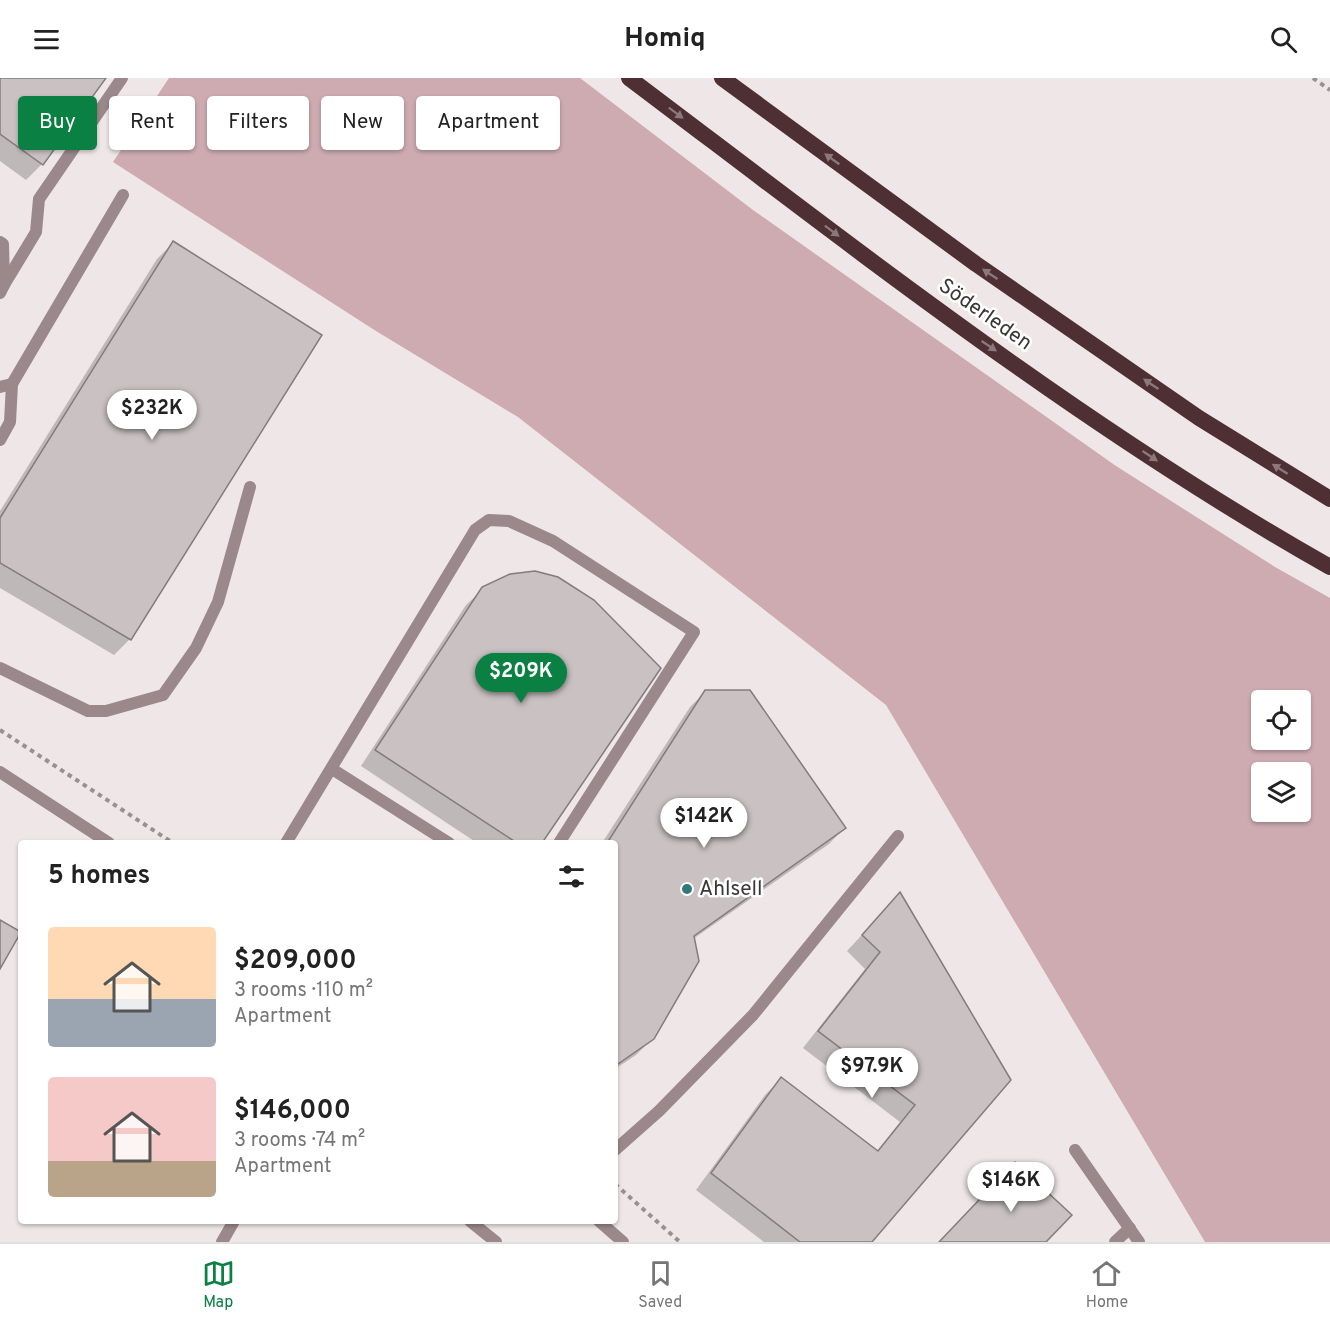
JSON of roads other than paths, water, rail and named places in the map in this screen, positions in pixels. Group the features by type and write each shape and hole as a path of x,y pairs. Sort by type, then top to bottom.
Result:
{"highway":[{"name":"Söderleden","path":"629,78 938,312 1191,484 1330,567"},
{"name":"Söderleden","path":"722,78 976,264 1199,418 1330,499"}],"street":[{"path":"2,289 36,232 39,199 122,78"},
{"path":"0,441 10,422 6,386 123,195"},
{"path":"0,242 3,244 2,289"},
{"path":"0,668 88,711 106,711 163,695 196,648 218,602 250,487"},
{"path":"288,840 475,530 489,520 509,521 553,541 694,632 561,840"},
{"path":"332,769 444,840"},
{"path":"0,772 104,840"},
{"path":"618,1147 659,1111 753,1015 898,836"},
{"path":"1075,1150 1139,1242"},
{"path":"222,1242 232,1224"},
{"path":"474,1224 496,1242"},
{"path":"602,1224 623,1242"},
{"path":"1115,1242 1131,1228"}],"place":[{"name":"Ahlsell","path":"687,889"}]}
